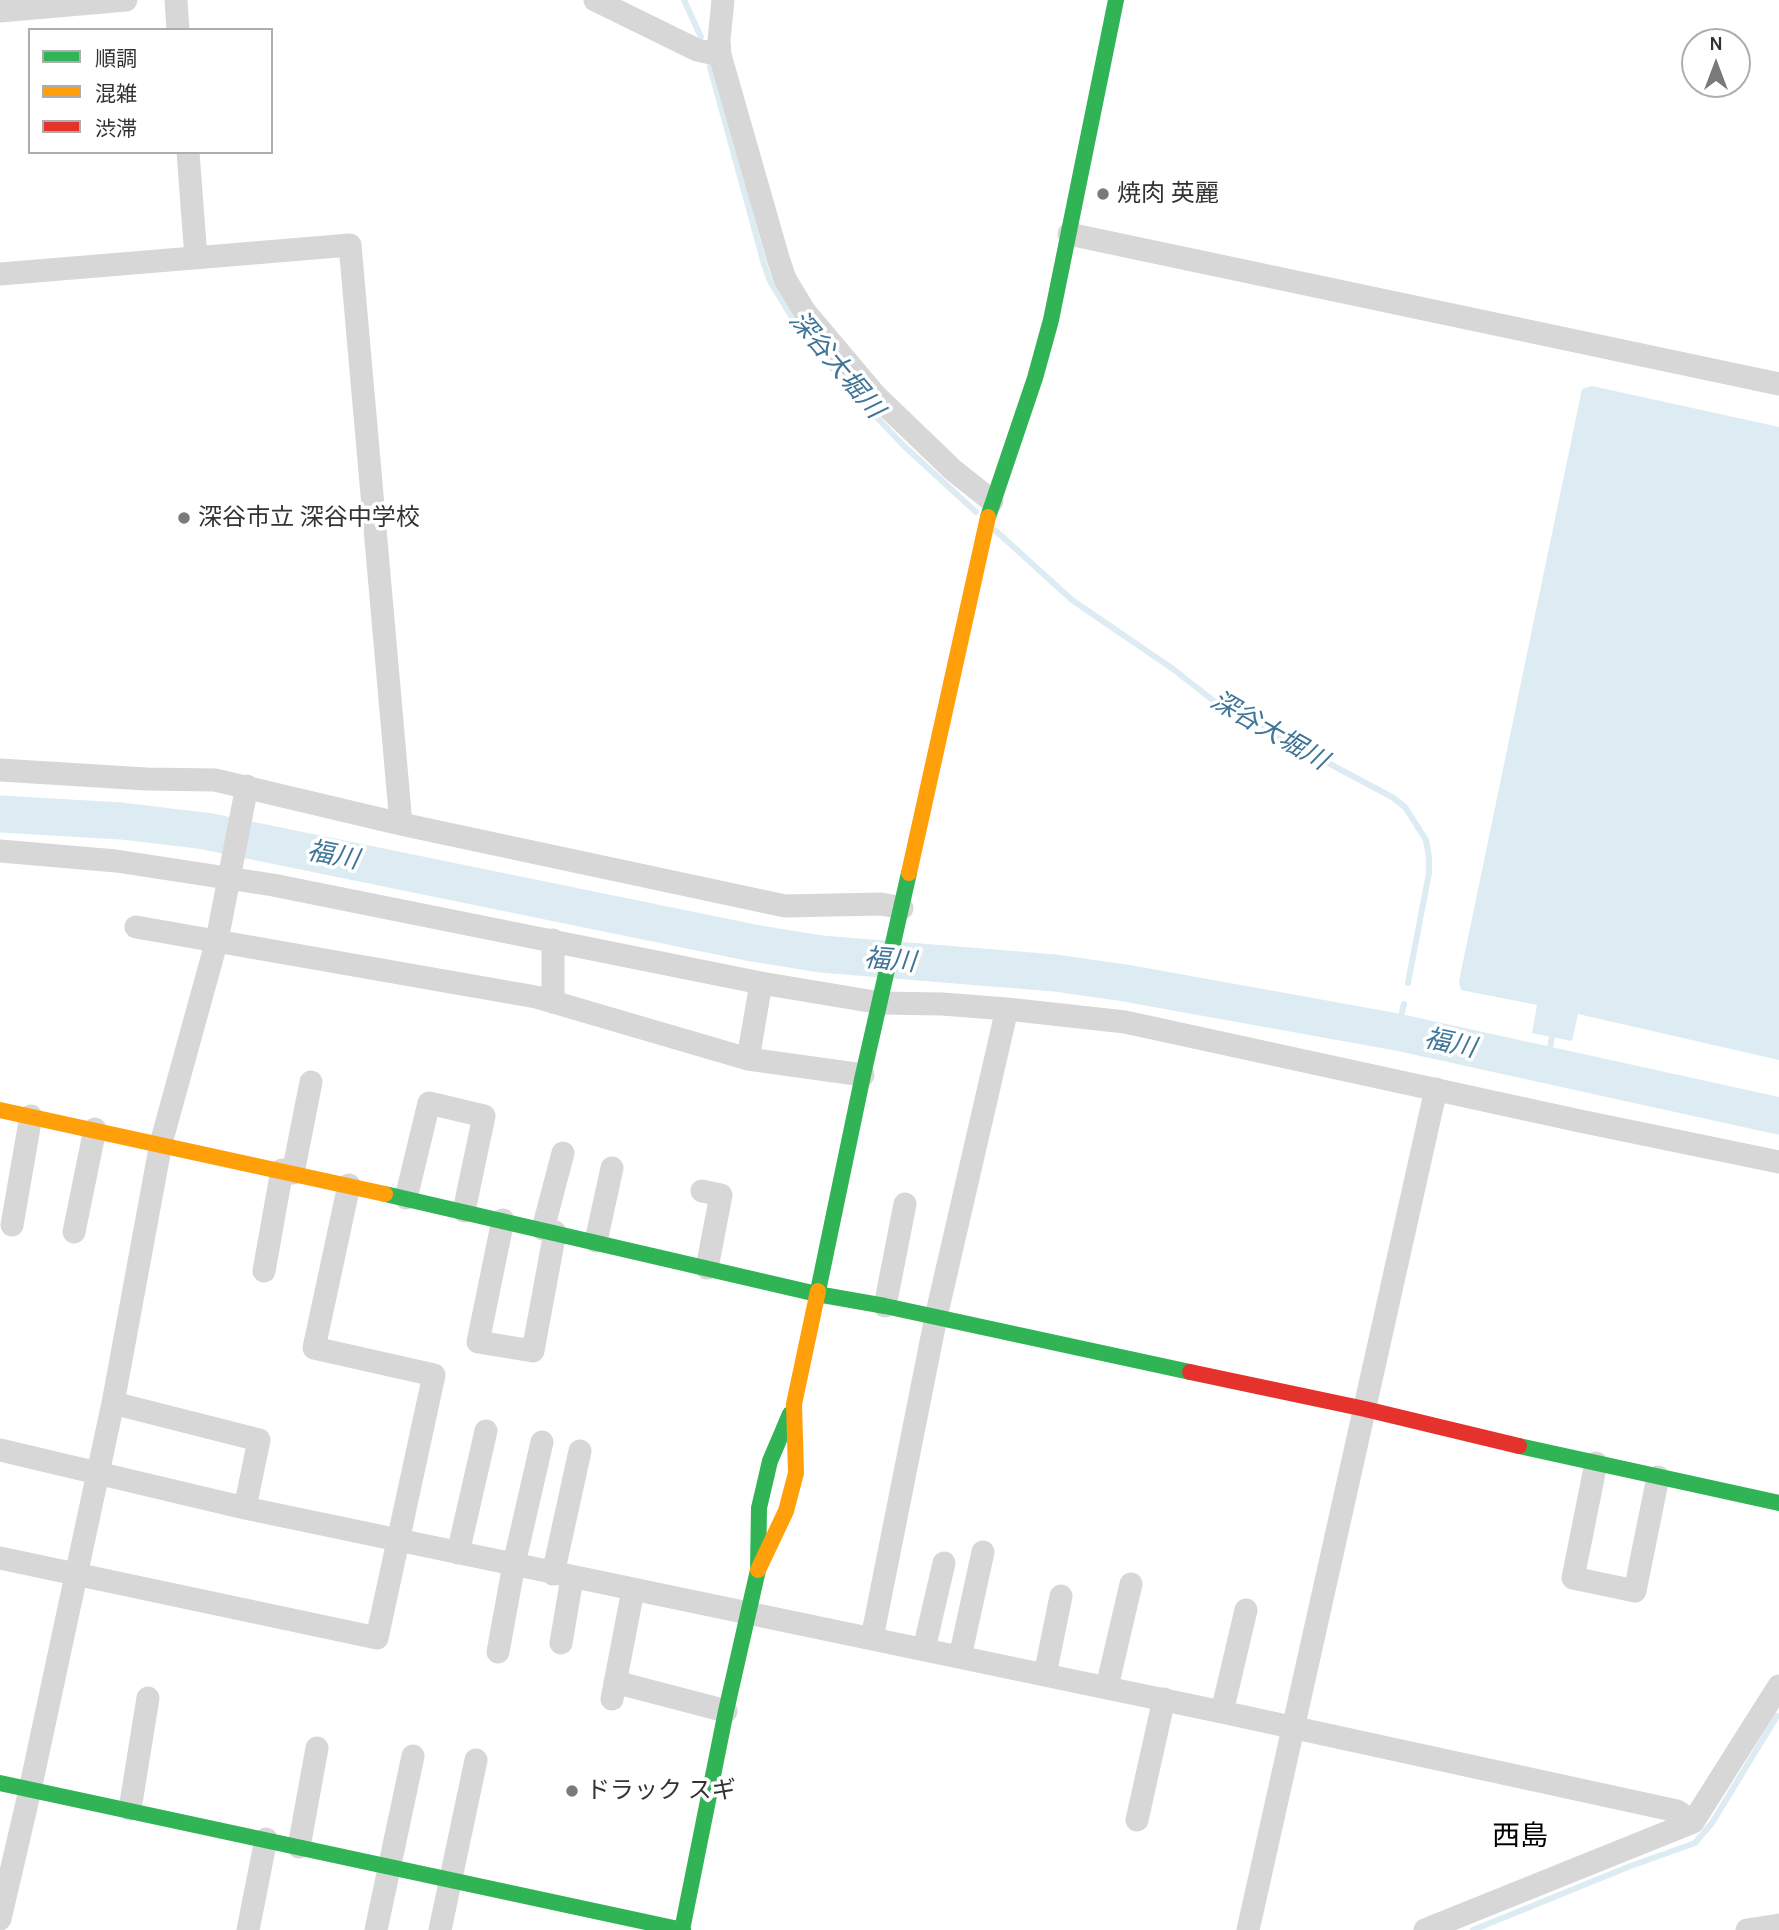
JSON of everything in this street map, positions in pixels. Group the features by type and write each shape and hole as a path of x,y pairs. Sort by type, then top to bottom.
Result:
{"street":[{"path":"0,11 126,0"},
{"path":"176,0 178,28"},
{"path":"595,0 697,50 720,55"},
{"path":"723,0 720,55 785,279 805,313 875,395 953,471 992,501"},
{"path":"0,1783 682,1930 726,1711 758,1570 758,1522 770,1461 794,1404 863,1075 992,501 1035,378 1051,320 1116,0"},
{"path":"188,154 196,258"},
{"path":"1069,234 1779,383"},
{"path":"0,274 351,245 401,824"},
{"path":"0,770 146,779 215,780 245,793 785,906 881,904 900,916"},
{"path":"0,1919 113,1403 161,1143 218,940 245,793"},
{"path":"0,851 230,875 761,983 1125,1022 1779,1162"},
{"path":"136,927 523,994 748,1059 863,1075"},
{"path":"553,940 554,1002"},
{"path":"748,1059 761,983"},
{"path":"872,1638 936,1317 1007,1009"},
{"path":"264,1271 311,1082"},
{"path":"1248,1930 1436,1089"},
{"path":"406,1198 429,1103 484,1116 464,1211"},
{"path":"0,1110 287,1171 817,1294 885,1306 1365,1409 1596,1464 1779,1503"},
{"path":"12,1225 31,1116"},
{"path":"74,1232 95,1129"},
{"path":"503,1220 478,1342 533,1351 549,1231 563,1153"},
{"path":"596,1241 612,1168"},
{"path":"0,1558 377,1638 434,1375 314,1348 349,1185"},
{"path":"702,1191 722,1195 707,1268"},
{"path":"885,1306 905,1204"},
{"path":"113,1403 259,1440 245,1508"},
{"path":"758,1570 786,1511 796,1473 794,1404"},
{"path":"458,1553 486,1431"},
{"path":"498,1652 514,1564 542,1442"},
{"path":"0,1450 245,1508 1164,1699 1677,1811 1693,1822"},
{"path":"561,1643 563,1576 580,1451"},
{"path":"1596,1464 1573,1578 1635,1591 1658,1477"},
{"path":"960,1657 983,1552"},
{"path":"924,1649 944,1563"},
{"path":"1107,1688 1131,1584"},
{"path":"633,1590 613,1690 726,1711"},
{"path":"1045,1675 1061,1596"},
{"path":"1222,1712 1246,1610"},
{"path":"1425,1930 1693,1822 1779,1686"},
{"path":"130,1810 148,1698"},
{"path":"1137,1820 1164,1699"},
{"path":"299,1847 317,1748"},
{"path":"376,1930 413,1756"},
{"path":"440,1930 476,1760"},
{"path":"248,1930 267,1839"},
{"path":"1747,1930 1779,1925"}],"shaded area":[{"path":"1592,386 1779,427 1779,1060 1578,1014 1572,1041 1532,1033 1537,1005 1461,990 1459,981 1582,389"}],"waterway":[{"name":"深谷大堀川","path":"684,0 701,37"},
{"name":"深谷大堀川","path":"710,67 770,281 796,324 847,386 904,446 976,512"},
{"name":"深谷大堀川","path":"996,531 1072,600 1173,669 1219,705 1392,797 1405,807 1426,840 1429,857 1429,873 1408,983"},
{"name":"福川","path":"0,814 121,821 205,831 753,943 821,954 1055,973 1125,983 1397,1032 1779,1116"},
{"name":"深谷大堀川","path":"1397,1032 1404,1004"},
{"path":"1547,1064 1553,1031"},
{"path":"1473,1930 1628,1867 1695,1843 1712,1823 1777,1716"}],"traffic: fast":[{"path":"988,517 1035,378 1051,320 1116,0"},
{"path":"818,1291 909,873"},
{"path":"385,1194 817,1294 885,1306 1190,1372"},
{"path":"682,1930 726,1711 758,1570 759,1508 770,1461 790,1414"},
{"path":"1519,1446 1779,1503"},
{"path":"0,1783 683,1930"}],"traffic: slow":[{"path":"909,873 988,517"},
{"path":"0,1110 385,1194"},
{"path":"758,1570 786,1511 796,1473 794,1404 818,1291"}],"traffic: jam":[{"path":"1190,1372 1365,1409 1519,1446"}],"place":[{"name":"焼肉 英麗","path":"1103,194"},
{"name":"深谷市立 深谷中学校","path":"184,518"},
{"name":"ドラック スギ","path":"572,1791"}],"district":[{"name":"西島","path":"1520,1837"}]}
